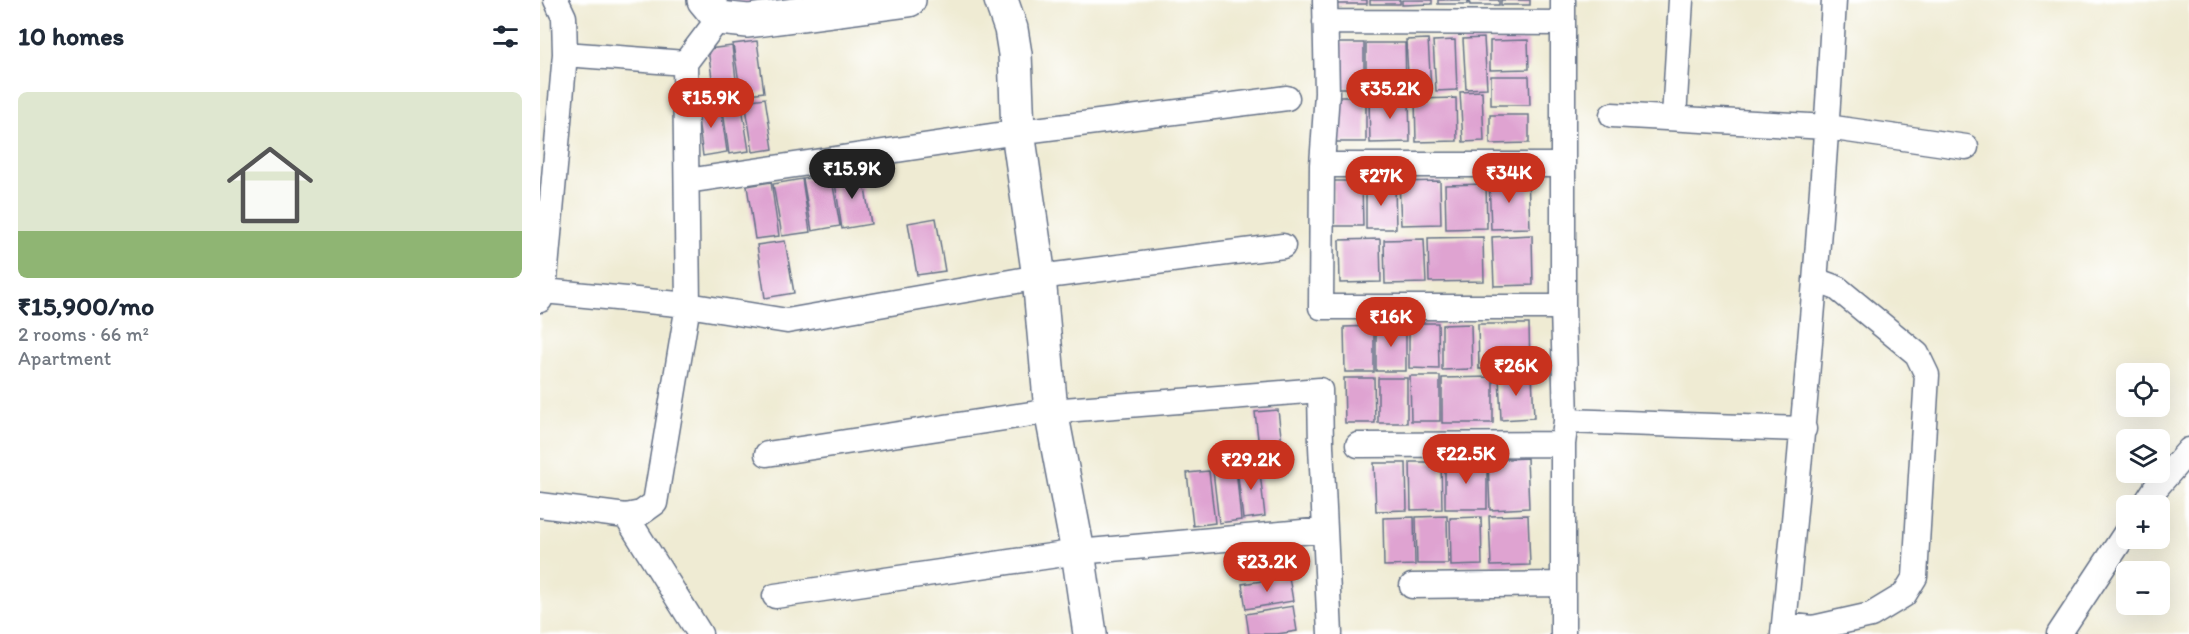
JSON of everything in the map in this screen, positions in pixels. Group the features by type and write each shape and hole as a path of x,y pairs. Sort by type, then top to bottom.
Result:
{"main road":[{"path":"711,9 748,21 909,0"},
{"path":"1001,0 1011,29 1015,54 1018,132 1039,277 1051,411 1078,552 1090,634"}],"street":[{"path":"556,0 564,17 565,54 542,296 688,305 787,321 1039,277 1283,246"},
{"path":"1674,118 1681,0"},
{"path":"1815,280 1838,288 1917,354 1927,375 1915,577 1904,595 1871,615 1813,628 1784,630 1804,429 1815,280 1827,127 1834,0"},
{"path":"540,505 626,516 640,513 655,502 688,305 685,63 711,9"},
{"path":"1563,307 1321,307 1322,165 1327,93 1325,11 1563,11 1564,433 1563,634"},
{"path":"565,54 685,63"},
{"path":"687,180 1018,132 1287,98"},
{"path":"1612,115 1827,127 1966,147"},
{"path":"1322,165 1563,165"},
{"path":"767,454 1051,411 1320,390 1330,634"},
{"path":"1358,445 1564,433 1804,429"},
{"path":"2151,495 2189,450"},
{"path":"626,516 700,634"},
{"path":"776,596 1078,552 1325,530"},
{"path":"2059,634 2116,548"},
{"path":"1412,586 1563,584"}],"building":[{"path":"723,0 760,0 761,4 724,10"},
{"path":"1337,0 1367,0 1367,4 1337,4"},
{"path":"1370,0 1400,0 1400,4 1370,4"},
{"path":"1402,0 1432,0 1432,4 1402,5"},
{"path":"1438,0 1468,0 1468,4 1438,4"},
{"path":"1469,0 1499,0 1499,5 1470,5"},
{"path":"1501,0 1530,0 1530,5 1501,5"},
{"path":"1484,38 1487,88 1466,89 1463,39"},
{"path":"1428,39 1431,89 1409,90 1406,40"},
{"path":"1455,40 1457,90 1436,91 1433,41"},
{"path":"1528,40 1529,69 1490,70 1490,41"},
{"path":"757,41 764,92 741,95 733,44"},
{"path":"1338,43 1364,43 1364,88 1338,88"},
{"path":"1366,43 1405,43 1406,88 1366,88"},
{"path":"732,46 738,97 715,100 708,49"},
{"path":"1491,76 1529,76 1530,105 1491,105"},
{"path":"1482,91 1484,141 1463,142 1460,92"},
{"path":"1336,97 1366,97 1366,142 1336,142"},
{"path":"765,98 773,149 753,152 745,101"},
{"path":"1409,98 1410,142 1370,143 1369,99"},
{"path":"1456,98 1457,141 1416,142 1415,99"},
{"path":"741,100 749,151 729,154 722,103"},
{"path":"720,102 727,152 703,156 696,105"},
{"path":"1490,115 1529,115 1529,143 1490,144"},
{"path":"862,171 871,224 842,229 834,176"},
{"path":"831,174 840,226 812,231 803,179"},
{"path":"1528,178 1530,228 1491,229 1489,179"},
{"path":"802,179 810,232 782,236 773,184"},
{"path":"1333,181 1362,181 1363,226 1333,226"},
{"path":"1440,181 1441,224 1401,225 1399,182"},
{"path":"771,182 779,236 755,239 747,186"},
{"path":"1366,184 1395,184 1396,229 1366,229"},
{"path":"1486,184 1487,228 1446,229 1445,185"},
{"path":"936,218 945,271 917,275 908,223"},
{"path":"1532,235 1533,285 1494,286 1492,237"},
{"path":"1483,237 1484,281 1429,282 1428,238"},
{"path":"1380,239 1381,282 1340,283 1339,240"},
{"path":"1424,239 1426,283 1385,284 1384,240"},
{"path":"785,241 794,293 765,298 757,245"},
{"path":"1409,323 1438,323 1439,369 1409,368"},
{"path":"1471,324 1472,369 1442,370 1442,325"},
{"path":"1478,324 1529,324 1530,369 1479,369"},
{"path":"1374,326 1374,372 1345,372 1344,327"},
{"path":"1376,326 1406,326 1406,371 1376,371"},
{"path":"1532,374 1534,418 1501,420 1499,376"},
{"path":"1410,376 1440,376 1440,421 1411,421"},
{"path":"1493,377 1493,423 1442,423 1442,378"},
{"path":"1344,378 1374,378 1375,423 1345,423"},
{"path":"1378,378 1407,378 1407,423 1378,423"},
{"path":"1278,410 1284,462 1261,465 1255,412"},
{"path":"1527,458 1529,508 1490,510 1488,460"},
{"path":"1487,461 1487,509 1445,509 1445,462"},
{"path":"1410,462 1441,462 1442,509 1411,510"},
{"path":"1374,463 1406,463 1407,510 1376,511"},
{"path":"1259,464 1265,516 1243,519 1237,467"},
{"path":"1236,468 1241,520 1219,523 1213,471"},
{"path":"1209,471 1215,523 1193,526 1187,473"},
{"path":"1528,515 1530,565 1491,566 1489,516"},
{"path":"1447,516 1448,564 1417,564 1416,517"},
{"path":"1414,517 1415,565 1384,566 1383,518"},
{"path":"1481,517 1482,565 1451,566 1450,518"},
{"path":"1286,547 1290,571 1243,579 1239,555"},
{"path":"1289,577 1293,601 1246,609 1242,584"},
{"path":"1293,606 1297,631 1249,634 1246,614"}]}
